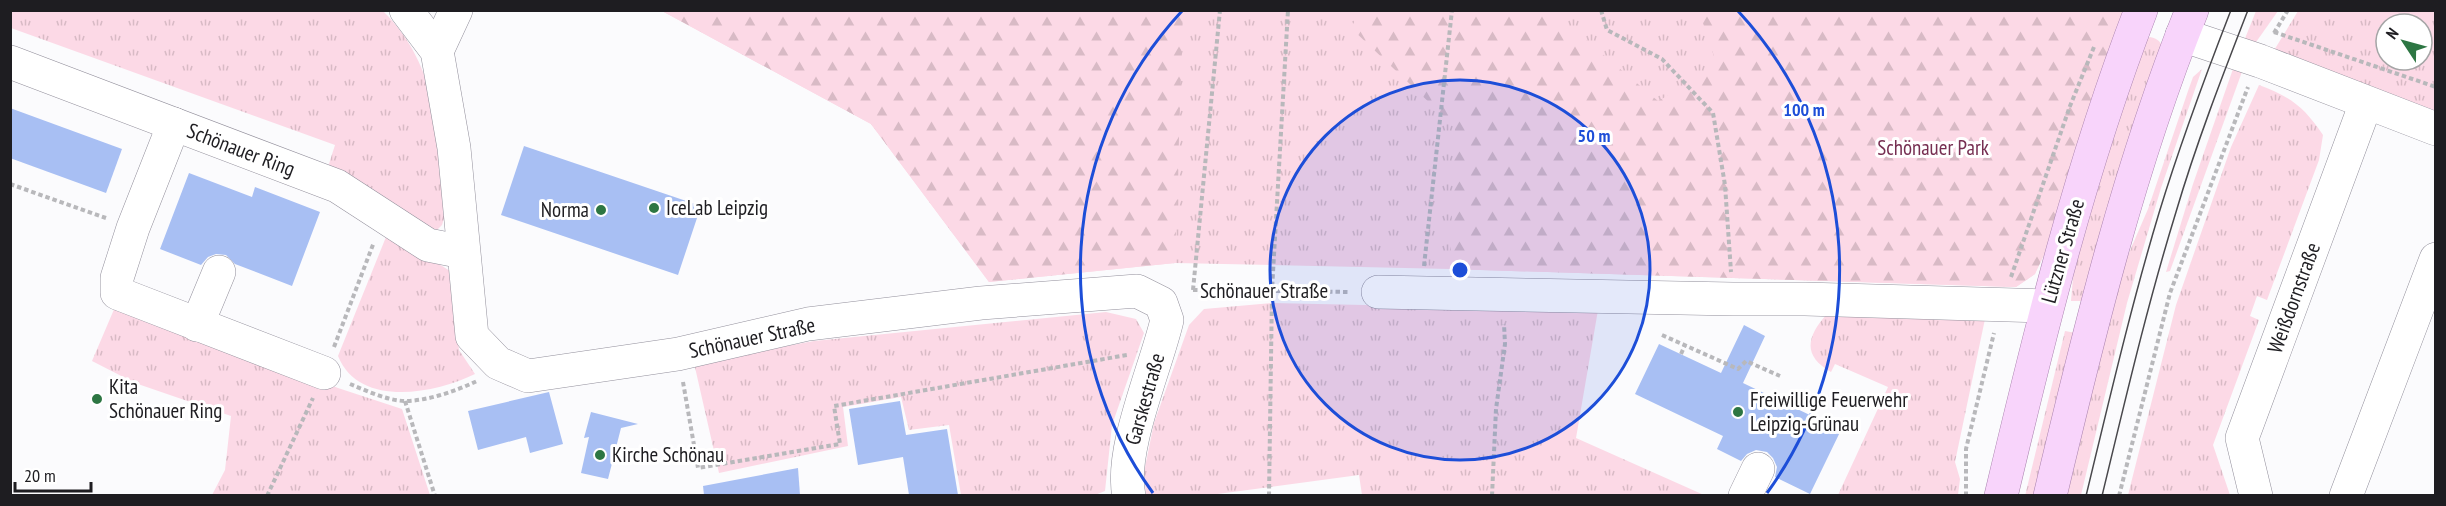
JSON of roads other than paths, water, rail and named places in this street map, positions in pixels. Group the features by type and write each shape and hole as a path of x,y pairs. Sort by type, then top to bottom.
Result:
{"main road":[{"name":"Lützner Straße","path":"2001,495 2047,306 2096,133 2141,10"},
{"path":"2050,495 2104,278 2179,18"}],"street":[{"name":"Schönauer Straße","path":"406,10 437,51 454,148 472,336 498,363 528,376 678,354 808,324 981,303 1137,291 1161,303"},
{"path":"437,51 456,10"},
{"path":"2179,18 2259,61 2436,129"},
{"name":"Schönauer Ring","path":"10,62 336,186 383,219 428,245 463,252"},
{"name":"Weißdornstraße","path":"2256,495 2242,438 2366,103"},
{"path":"174,124 117,278 117,293 324,373"},
{"path":"2346,495 2436,259"},
{"path":"197,325 219,272"},
{"path":"1378,292 1805,299 2047,306"},
{"name":"Garskestraße","path":"1129,495 1127,487 1130,448 1167,320 1161,303"}],"tram line":[{"path":"2086,496 2130,318 2159,213 2193,111 2231,10"},
{"path":"2102,496 2165,247 2201,136 2248,10"}],"place":[{"name":"IceLab Leipzig","path":"654,208"},
{"name":"Norma","path":"601,210"},
{"name":"Kita Schönauer Ring","path":"97,399"},
{"name":"Freiwillige Feuerwehr Leipzig-Grünau","path":"1738,412"},
{"name":"Kirche Schönau","path":"600,455"}],"park label":[{"name":"Schönauer Park","path":"1933,148"}]}
